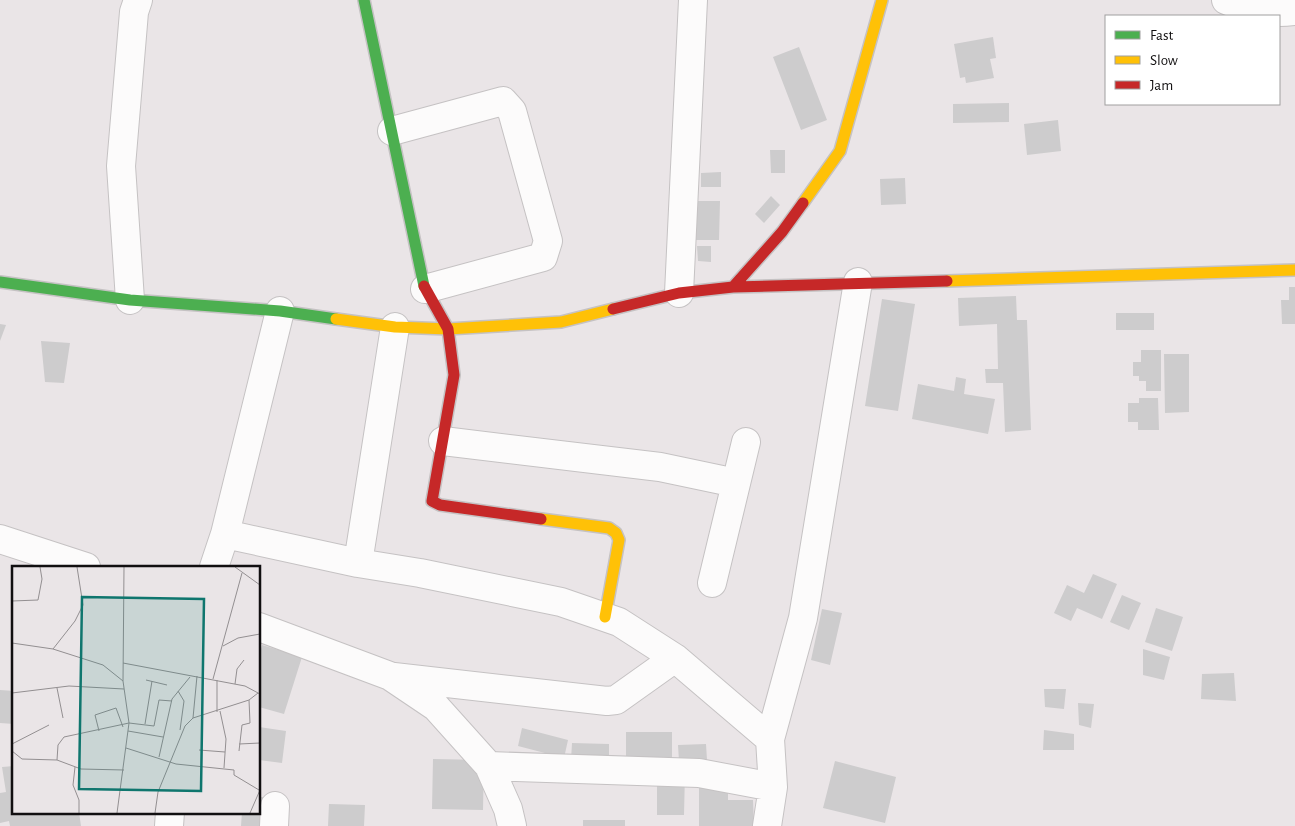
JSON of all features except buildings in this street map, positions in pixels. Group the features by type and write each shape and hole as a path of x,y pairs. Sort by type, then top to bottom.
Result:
{"street":[{"path":"130,300 121,166 134,12 138,0"},
{"path":"364,0 426,289 448,330 454,375 432,500 440,505 609,528 616,533 619,540 605,618"},
{"path":"679,293 692,0"},
{"path":"732,287 782,232 840,151 882,0"},
{"path":"1226,0 1246,9 1281,13 1295,10"},
{"path":"392,131 503,101 512,111 548,241 543,257 426,289"},
{"path":"0,282 130,300 280,311 395,327 448,330 561,322 679,293 732,287 1295,270"},
{"path":"767,826 774,787 770,739 803,618 858,282"},
{"path":"214,566 225,534 280,311"},
{"path":"358,563 395,327"},
{"path":"443,441 660,467 736,483"},
{"path":"712,583 746,442"},
{"path":"225,534 358,563 420,573 561,602 619,622 675,658 770,739"},
{"path":"0,539 83,566"},
{"path":"260,627 390,676 436,707 489,766 508,809 512,826"},
{"path":"390,676 607,701 616,700 675,658"},
{"path":"489,766 699,773 774,787"}],"traffic: fast":[{"path":"364,0 424,286"},
{"path":"0,282 130,300 280,311 336,319"}],"traffic: slow":[{"path":"803,203 840,151 882,0"},
{"path":"947,281 1295,270"},
{"path":"336,319 395,327 448,329 561,322 613,309"},
{"path":"541,519 609,528 616,533 619,540 605,617"}],"traffic: jam":[{"path":"613,309 679,293 733,287 782,232 803,203"},
{"path":"733,287 947,281"},
{"path":"424,286 448,329 454,375 432,501 440,505 541,519"}]}
